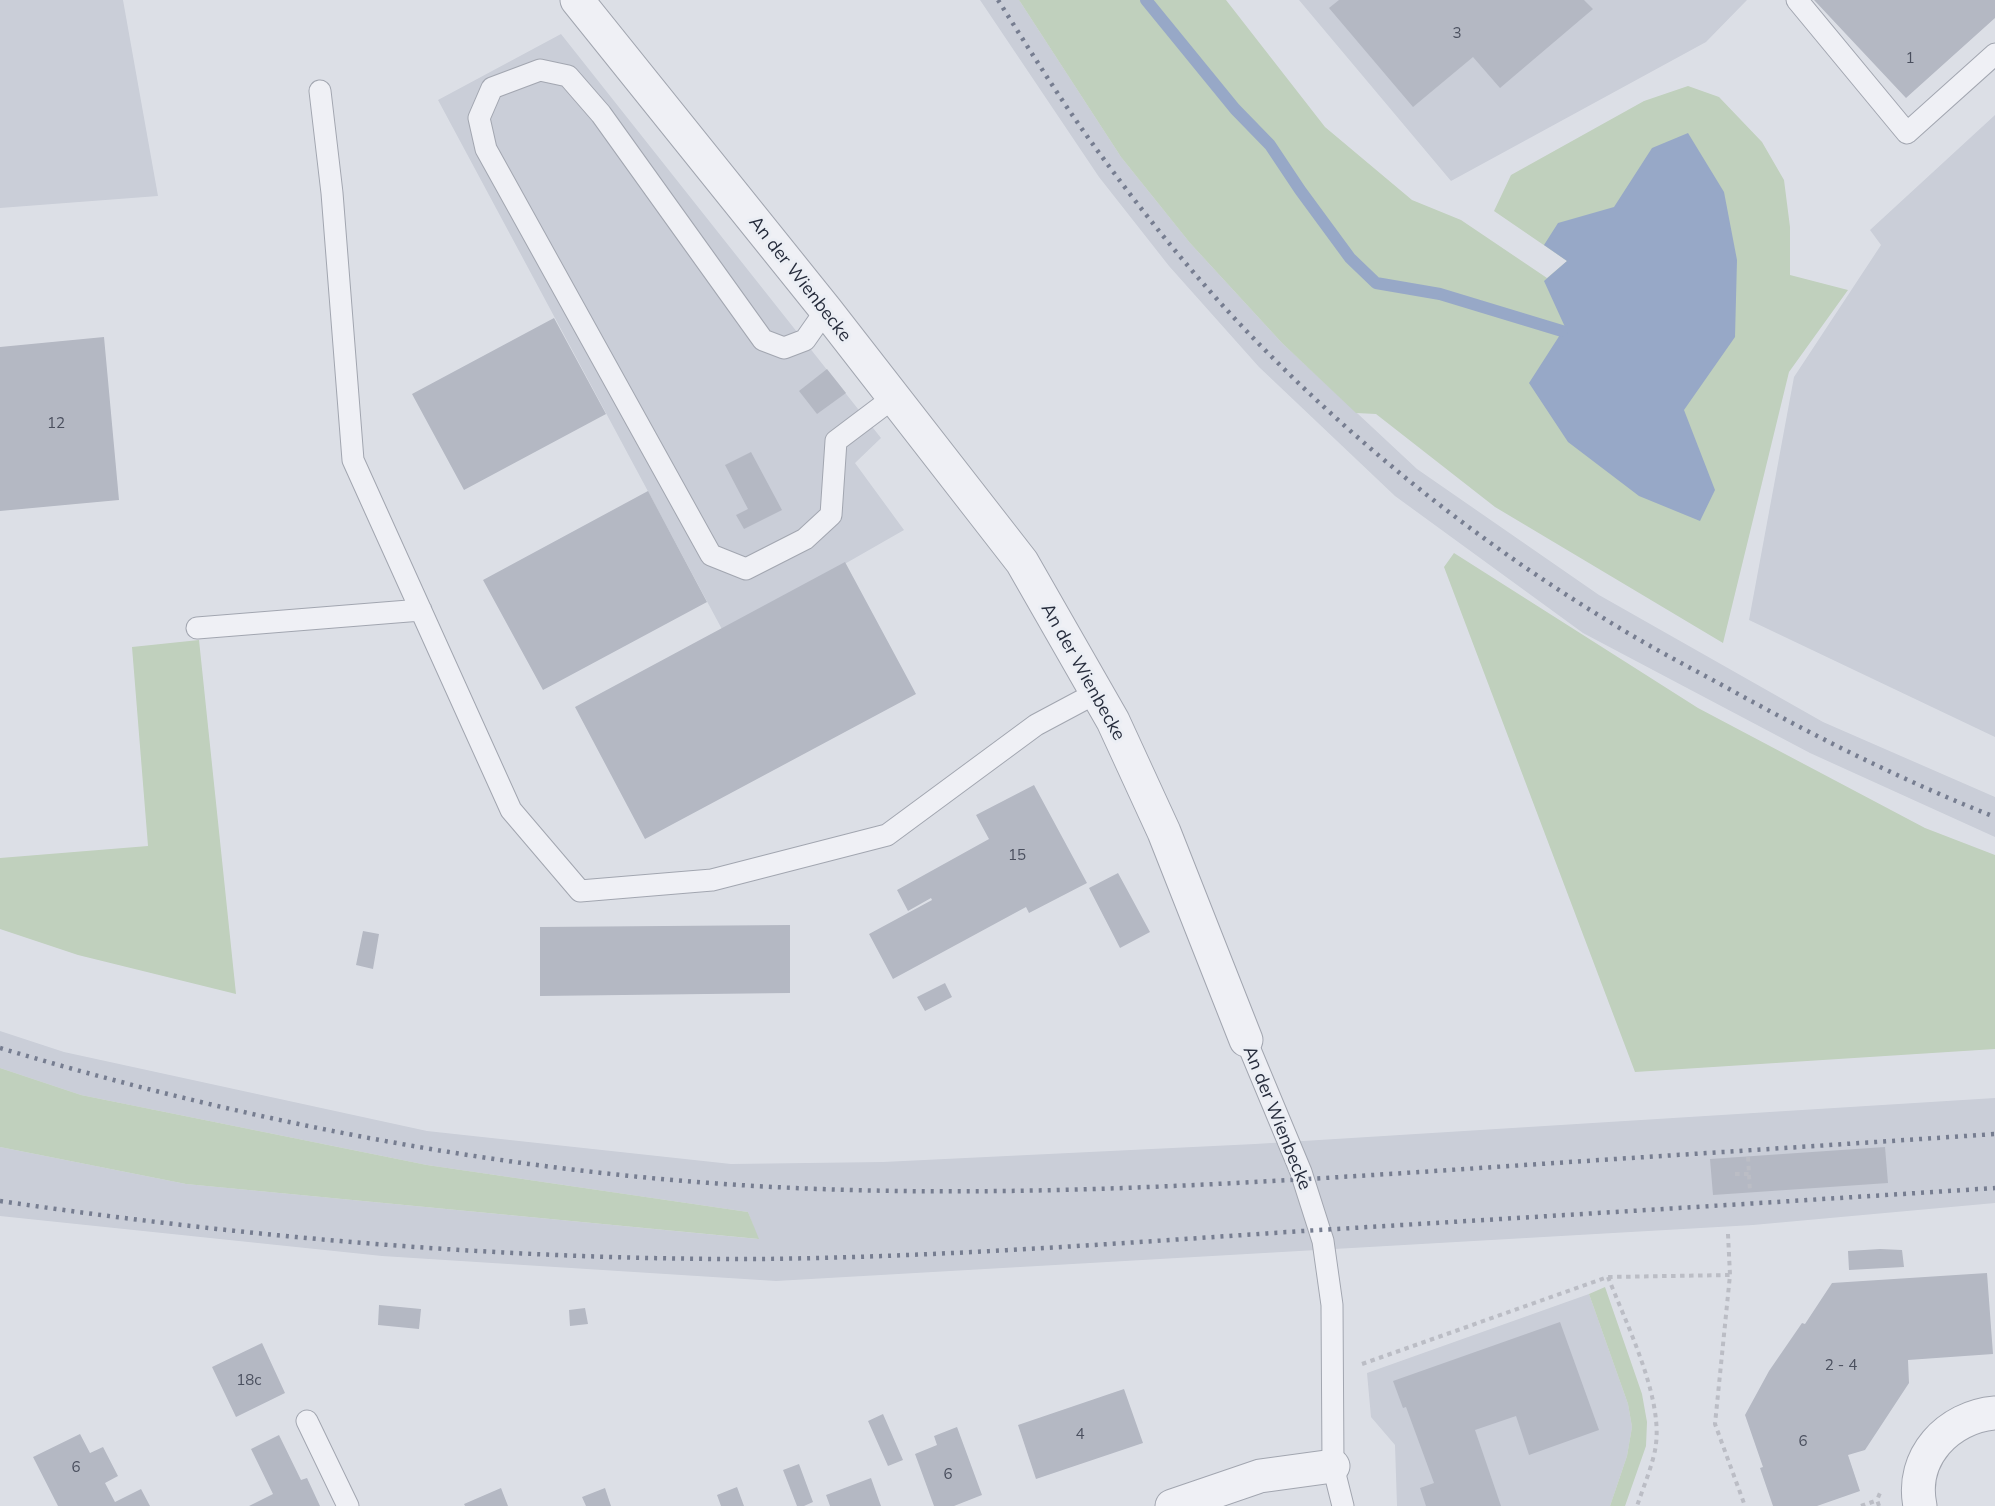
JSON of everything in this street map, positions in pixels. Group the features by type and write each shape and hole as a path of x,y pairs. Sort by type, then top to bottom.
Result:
{"street":[{"name":"An der Wienbecke","path":"577,0 826,310 1022,562 1113,721 1164,832 1246,1040"},
{"path":"1920,1506 1918,1496 1920,1474 1928,1453 1941,1436 1959,1423 1979,1415 1995,1413"},
{"path":"1172,1506 1260,1476 1333,1466"}],"lane":[{"path":"1797,0 1907,133 1995,54"},
{"path":"826,310 805,340 784,348 763,340 602,114 568,76 540,70 492,88 479,118 486,149 711,555 746,569 805,539 831,515 836,441 893,398"},
{"path":"320,91 332,193 354,460 511,810 580,891 712,880 888,835 1036,725 1096,693"},
{"path":"197,628 421,610"},
{"name":"An der Wienbecke","path":"1246,1040 1301,1172 1323,1241 1332,1305 1333,1466 1343,1506"},
{"path":"307,1421 348,1506"}],"path":[{"path":"1748,1157 1750,1192"},
{"path":"1735,1174 1749,1174"},
{"path":"1728,1234 1730,1275 1715,1424 1745,1506"},
{"path":"1360,1364 1608,1277 1730,1275"},
{"path":"1608,1277 1656,1408 1656,1445 1637,1506"},
{"path":"1877,1500 1879,1506"}],"shaded area":[{"path":"0,0 123,0 158,196 0,208"},
{"path":"980,0 1019,0 1121,157 1190,243 1282,343 1417,469 1599,595 1823,722 1995,797 1995,837 1810,753 1583,633 1395,496 1259,367 1169,266 1099,177"},
{"path":"1299,0 1747,0 1706,42 1451,181"},
{"path":"561,34 881,438 855,463 904,530 724,633 438,100"},
{"path":"1995,115 1995,737 1749,620 1794,377 1881,245 1870,230"},
{"path":"0,1031 64,1052 427,1131 731,1164 883,1162 1255,1144 1995,1098 1995,1203 1753,1225 776,1281 382,1256 0,1216 0,1147 186,1184 758,1239 748,1212 427,1165 81,1095 0,1068"},
{"path":"1589,1294 1628,1404 1632,1427 1627,1456 1610,1506 1397,1506 1395,1445 1371,1417 1367,1373"}],"green space":[{"path":"1019,0 1226,0 1325,127 1412,200 1461,220 1547,278 1567,261 1494,211 1511,175 1644,101 1688,86 1719,97 1762,142 1784,180 1790,227 1790,275 1848,290 1789,372 1723,643 1495,507 1376,414 1356,413 1282,343 1190,243 1121,157"},
{"path":"1454,553 1698,708 1925,828 1995,855 1995,1049 1635,1072 1444,567"},
{"path":"199,640 236,994 78,955 0,929 0,858 148,846 132,647"},
{"path":"0,1068 81,1095 427,1165 748,1212 759,1239 186,1184 0,1147"},
{"path":"1605,1287 1642,1394 1647,1422 1646,1446 1625,1506 1610,1506 1627,1456 1632,1427 1628,1404 1589,1294"}],"water":[{"path":"1688,133 1724,192 1737,260 1735,337 1684,410 1715,490 1700,521 1639,496 1568,442 1529,383 1565,327 1544,281 1567,261 1544,245 1558,223 1614,207 1652,148"}],"building":[{"path":"1339,0 1584,0 1593,9 1500,88 1473,57 1413,107 1329,8"},
{"path":"1814,0 1995,0 1995,18 1906,98"},
{"path":"554,318 606,414 464,490 412,394"},
{"path":"104,337 119,500 0,511 0,347"},
{"path":"827,369 846,393 817,414 799,391"},
{"path":"751,452 782,510 744,529 736,515 748,509 725,465"},
{"path":"648,491 707,602 543,690 483,580"},
{"path":"845,562 916,694 645,839 575,707"},
{"path":"1034,785 1087,883 1029,913 1026,907 893,979 869,934 932,900 931,898 908,911 897,890 989,839 976,815"},
{"path":"1118,873 1150,932 1120,948 1089,888"},
{"path":"790,925 790,993 540,996 540,927"},
{"path":"363,931 379,934 373,969 356,965"},
{"path":"945,983 952,997 925,1011 917,997"},
{"path":"1885,1147 1888,1183 1713,1195 1710,1159"},
{"path":"1902,1250 1904,1267 1849,1270 1848,1251"},
{"path":"1987,1273 1993,1354 1908,1360 1909,1383 1865,1450 1848,1455 1860,1491 1817,1506 1773,1506 1760,1468 1763,1467 1745,1415 1769,1371 1802,1323 1805,1324 1832,1283"},
{"path":"379,1305 421,1309 419,1329 378,1325"},
{"path":"585,1308 588,1324 570,1326 569,1310"},
{"path":"1560,1322 1599,1430 1529,1455 1516,1416 1475,1430 1501,1506 1426,1506 1420,1488 1434,1483 1406,1407 1403,1408 1393,1381"},
{"path":"262,1343 285,1393 236,1417 212,1367"},
{"path":"1124,1389 1143,1443 1036,1479 1018,1425"},
{"path":"883,1414 903,1460 888,1466 868,1421"},
{"path":"957,1427 982,1495 954,1506 934,1506 915,1454 937,1445 934,1436"},
{"path":"80,1434 90,1453 103,1447 118,1476 105,1483 115,1502 141,1489 150,1506 58,1506 33,1457"},
{"path":"279,1435 301,1480 307,1478 320,1506 249,1506 273,1494 251,1449"},
{"path":"799,1464 813,1502 804,1506 797,1506 783,1470"},
{"path":"871,1478 881,1506 830,1506 826,1495"},
{"path":"737,1487 744,1506 721,1506 717,1495"},
{"path":"501,1488 508,1506 465,1506 464,1504"},
{"path":"605,1488 611,1506 586,1506 582,1497"}],"waterway":[{"path":"1146,0 1235,109 1270,145 1350,258 1376,283 1440,294 1562,331"}],"railway":[{"path":"998,0 1086,135 1177,253 1261,346 1301,386 1386,462 1430,498 1522,565 1631,635 1822,739 1925,788 1995,817"},
{"path":"0,1048 88,1073 267,1117 449,1152 632,1176 812,1189 986,1191 1159,1187 1995,1134"},
{"path":"0,1201 189,1226 379,1244 570,1256 761,1259 1032,1249 1995,1188"}]}
